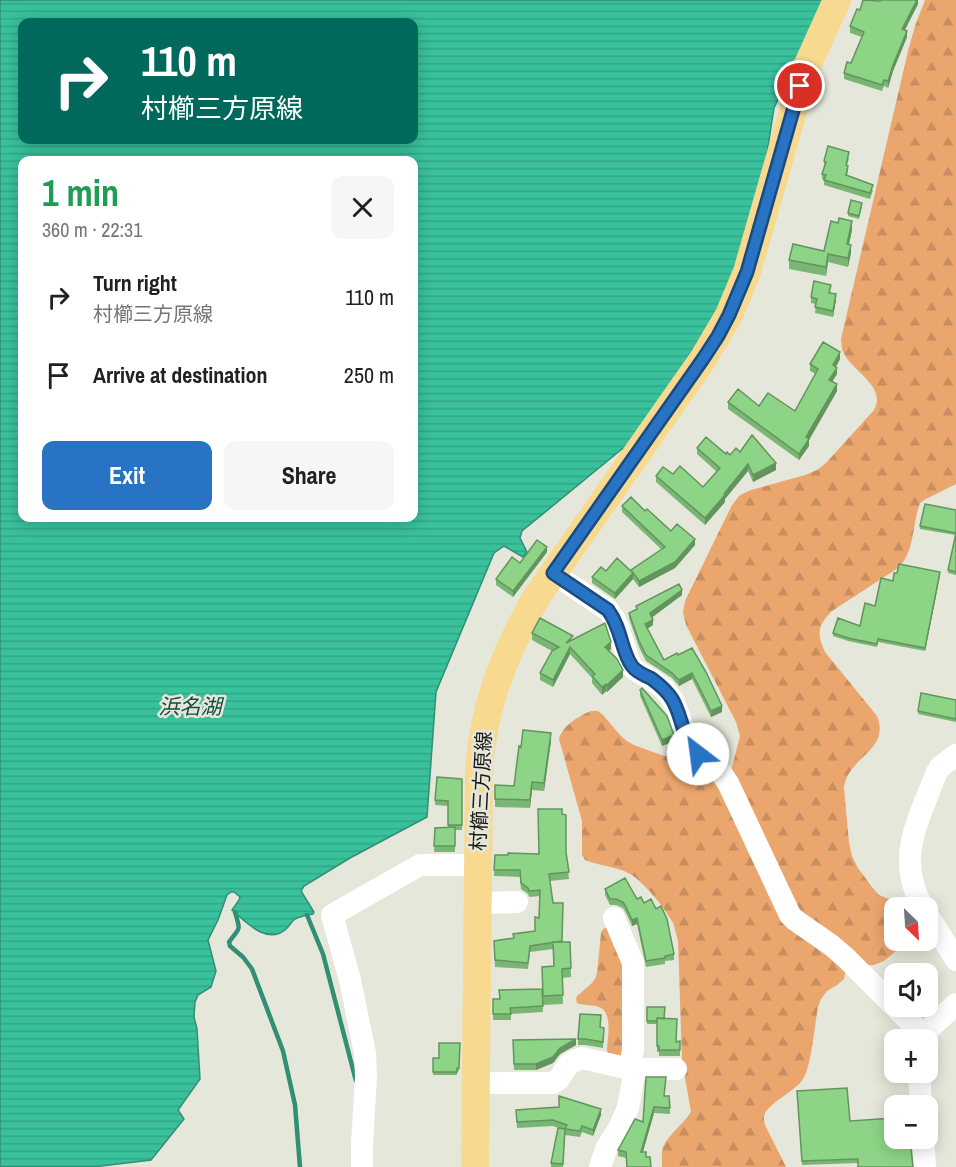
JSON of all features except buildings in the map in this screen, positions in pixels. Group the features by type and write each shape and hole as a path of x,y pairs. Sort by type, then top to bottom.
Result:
{"main road":[{"name":"村櫛三方原線","path":"476,1167 479,753 488,706 504,661 536,598 703,359 729,315 747,272 804,73 837,0"}],"street":[{"path":"553,573 608,610 618,627 630,664 635,670 664,689 673,700 691,748 717,767 728,783 790,915 845,957 912,1029"},
{"path":"918,897 909,866 909,850 913,835 936,774 940,767 956,755"},
{"path":"362,1167 366,1065 352,1013 350,980 332,915 420,865 478,865"},
{"path":"478,903 517,902"},
{"path":"600,1167 607,1147 628,1108 632,1069 633,963 614,918"},
{"path":"938,931 956,960"},
{"path":"928,1029 956,1004"},
{"path":"476,1083 553,1083 568,1065 582,1058 632,1069 676,1069"},
{"path":"924,1149 925,1167"}],"green space":[{"path":"925,0 956,0 956,484 920,503 910,546 898,568 832,611 821,625 820,630 820,640 825,652 877,716 880,728 874,746 852,769 844,788 852,856 872,887 884,897 884,951 896,951 884,961 874,965 864,965 804,920 731,771 740,736 736,722 686,625 683,612 685,601 732,505 740,495 817,470 874,410 877,401 876,393 872,385 846,357 841,339 915,26"},
{"path":"591,711 598,711 620,735 634,745 664,756 684,754 713,771 782,911 846,969 844,979 827,991 821,999 808,1065 803,1079 772,1105 764,1115 766,1127 786,1167 662,1167 663,1147 691,1112 682,1061 678,941 670,917 641,883 625,871 585,860 582,855 582,821 559,739 568,725"},
{"path":"607,927 626,957 624,1057 607,1051 608,1022 605,1011 598,1007 577,1003 576,999 595,979 601,933"}],"water":[{"name":"浜名湖","path":"0,0 825,0 774,108 765,166 736,268 719,310 626,450 622,449 522,531 520,538 527,552 523,557 504,546 494,553 436,692 427,817 350,858 304,886 301,891 314,912 313,914 295,919 278,934 263,933 249,925 232,910 240,897 234,892 227,895 208,940 216,971 211,987 198,995 195,1002 194,1017 197,1029 200,1079 178,1110 184,1119 151,1160 93,1167 0,1167"}],"waterway":[{"path":"235,912 238,929 229,942 230,946 252,969 283,1051 295,1105 300,1167"},
{"path":"307,915 323,954 356,1081"}],"route":[{"path":"698,754 687,740 673,700 664,689 635,670 630,664 618,627 608,610 553,573 703,359 729,315 747,272 800,86"}]}
